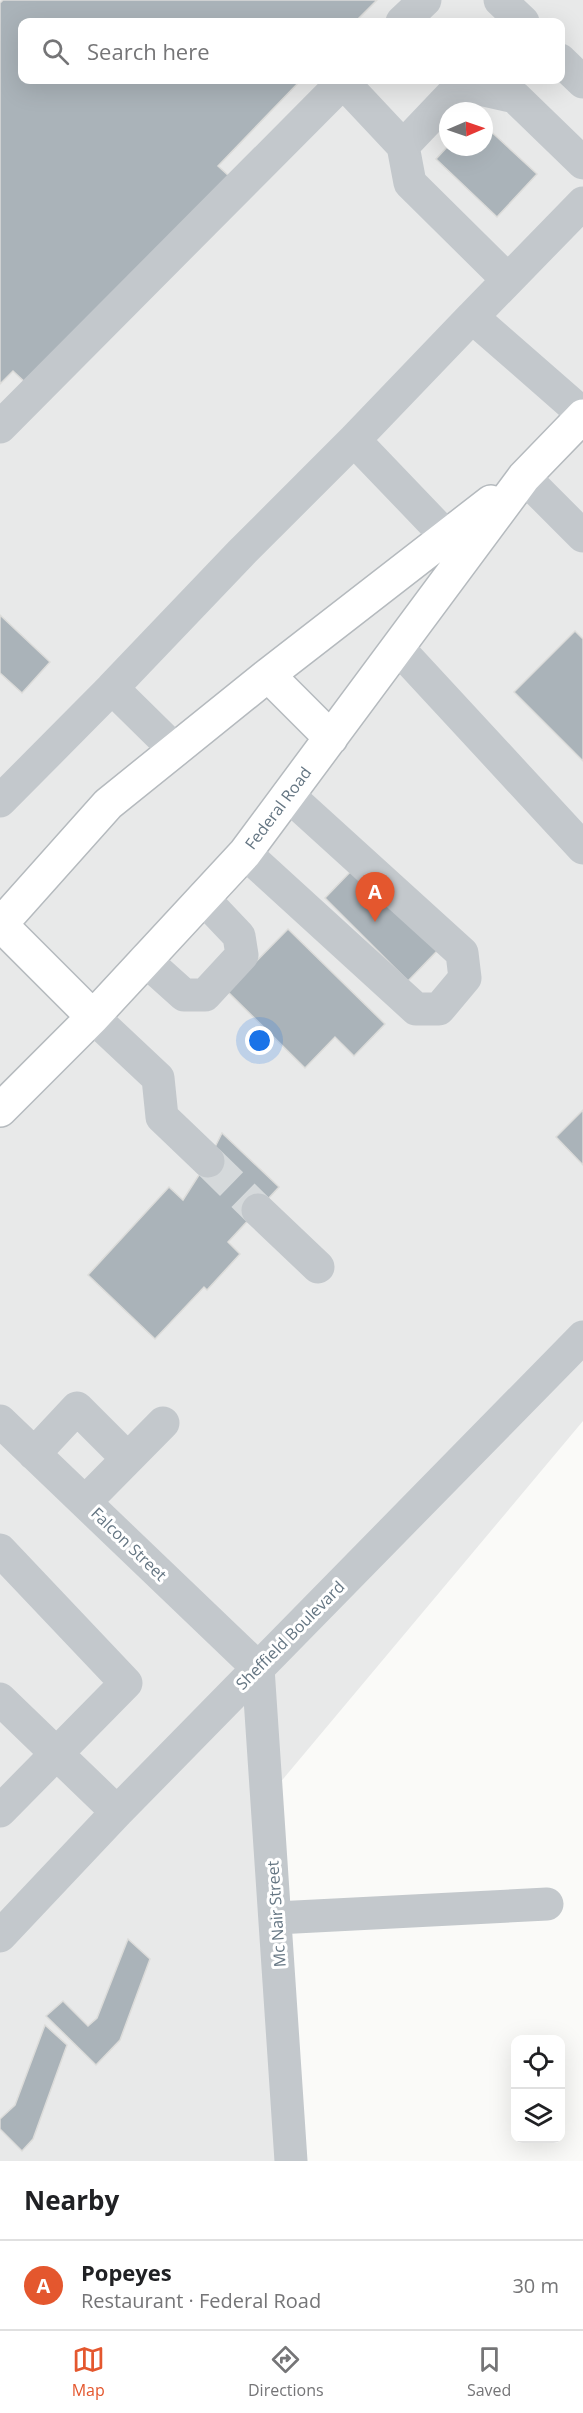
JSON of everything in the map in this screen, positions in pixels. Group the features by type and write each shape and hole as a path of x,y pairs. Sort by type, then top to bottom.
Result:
{"main road":[{"name":"Federal Road","path":"0,1110 93,1017 245,853 524,477 583,415"},
{"name":"Federal Road","path":"0,925 108,804 268,675 524,477"},
{"path":"268,675 331,738"},
{"path":"0,925 93,1017"}],"street":[{"path":"406,18 424,0"},
{"path":"500,0 519,18"},
{"path":"565,64 583,82"},
{"path":"0,427 341,84"},
{"path":"347,84 403,146 410,183 507,279"},
{"path":"403,146 457,84"},
{"path":"466,84 515,97 583,163"},
{"path":"2,795 112,688 583,203"},
{"path":"472,317 583,415"},
{"path":"354,440 447,537"},
{"path":"524,477 583,536"},
{"path":"398,648 583,848"},
{"path":"112,688 174,750"},
{"path":"245,853 416,1009 439,1009 465,978 462,953 288,795"},
{"path":"145,960 184,995 205,994 242,955 239,936 203,898"},
{"path":"93,1017 158,1078 162,1117 208,1161"},
{"path":"258,1210 318,1267"},
{"name":"Sheffield Boulevard","path":"0,1936 258,1668 578,1354"},
{"path":"34,1454 77,1408 127,1458"},
{"name":"Falcon Street","path":"0,1421 258,1668"},
{"path":"85,1502 163,1423"},
{"path":"0,1550 126,1683 0,1811"},
{"name":"Mc Nair Street","path":"258,1668 291,2161"},
{"path":"0,1699 117,1812"},
{"path":"276,1918 547,1904"}],"shaded area":[{"path":"0,0 583,0 583,1421 268,1797 276,2161 0,2161"}],"building":[{"path":"3,0 377,0 359,18 18,18 18,84 297,84 218,166 230,177 29,386 13,371 0,384 0,3"},
{"path":"493,133 537,174 497,217 436,159 439,156 493,156"},
{"path":"0,615 50,662 22,693 0,673"},
{"path":"575,631 583,639 583,761 514,692"},
{"path":"354,868 437,951 408,981 325,898"},
{"path":"288,929 385,1024 354,1056 335,1037 305,1068 227,991"},
{"path":"583,1110 583,1165 556,1137"},
{"path":"222,1133 279,1187 228,1242 240,1254 207,1290 204,1287 155,1339 88,1275 169,1187 183,1200 208,1161"},
{"path":"128,1939 150,1959 120,2040 96,2065 46,2016 63,2001 88,2026 97,2018"},
{"path":"45,2025 67,2045 33,2139 22,2151 0,2129 0,2119 15,2105"}],"tunnel":[{"path":"208,1161 258,1210"}],"place":[{"name":"Popeyes","path":"375,922"}]}
